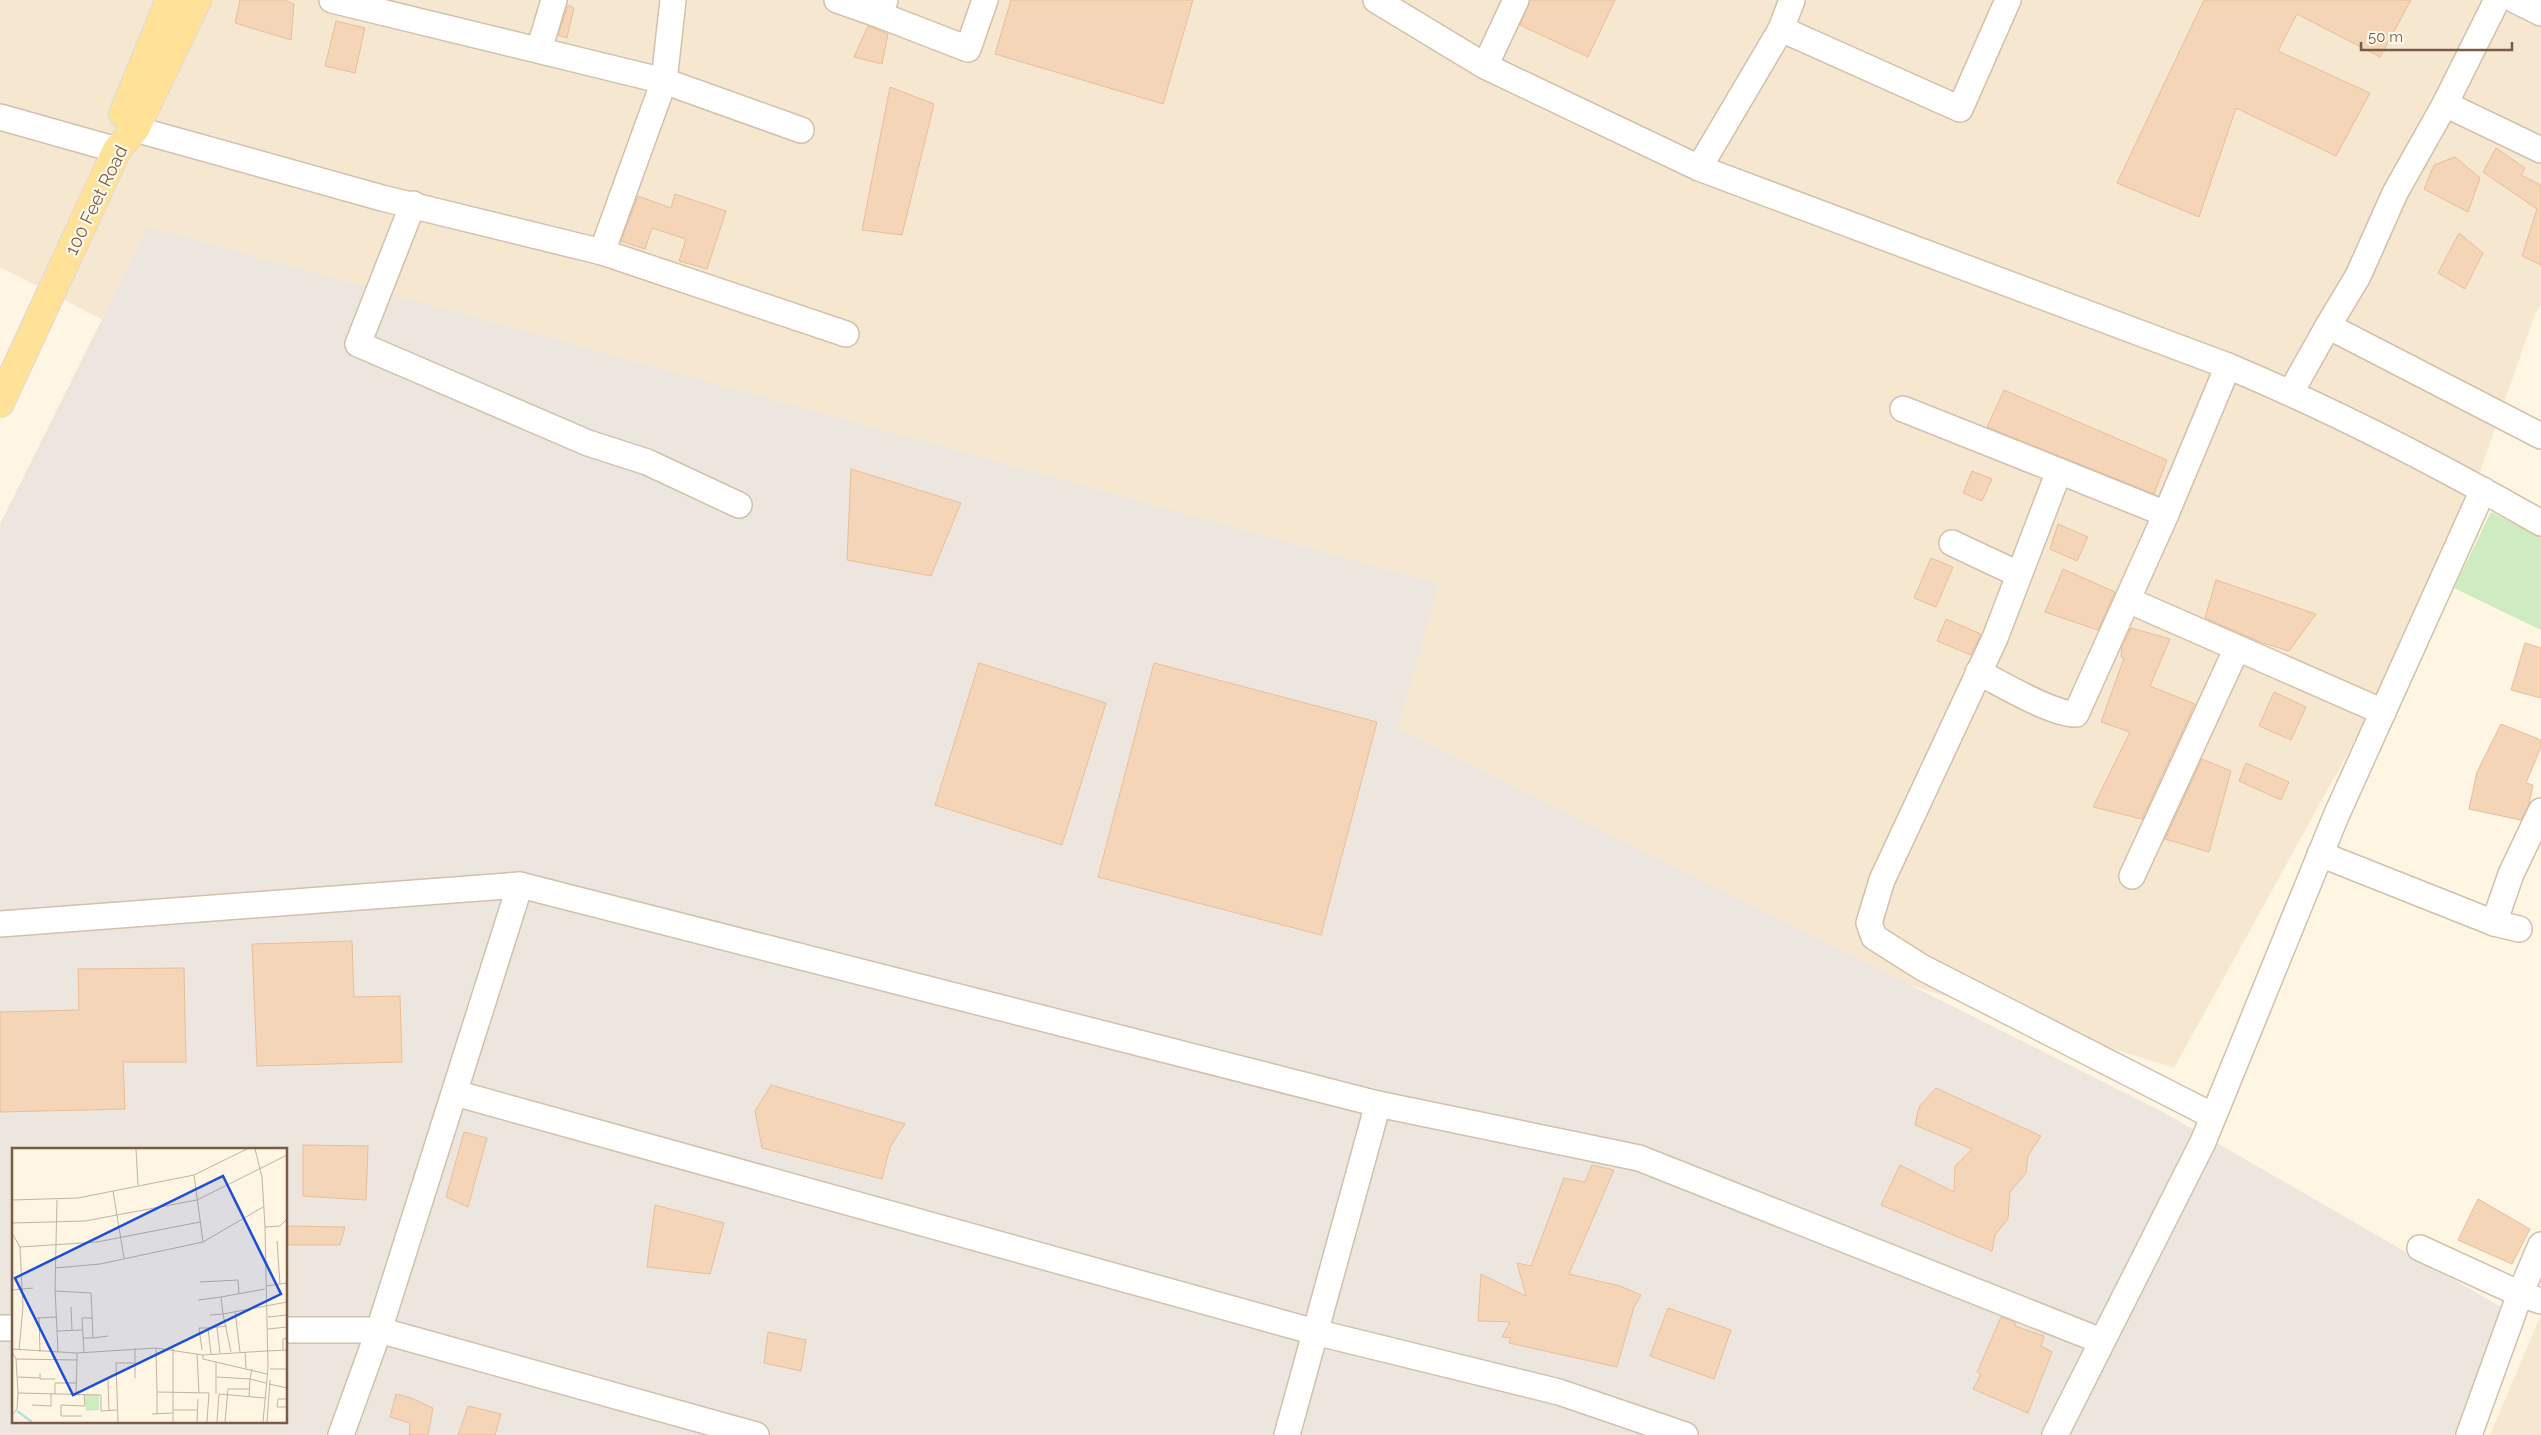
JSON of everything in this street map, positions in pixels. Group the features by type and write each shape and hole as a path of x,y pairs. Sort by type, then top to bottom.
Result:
{"main road":[{"path":"117,150 121,120 170,0"},
{"name":"100 Feet Road","path":"0,403 117,150 135,129 197,0"}],"street":[{"path":"332,0 664,81 801,130"},
{"path":"539,50 554,0"},
{"path":"602,252 664,81 673,0"},
{"path":"837,0 883,8 968,50 985,0"},
{"path":"1376,0 1485,66 1699,168 2228,366 2291,392 2483,490 2541,524"},
{"path":"1485,66 1516,0"},
{"path":"1699,168 1780,29 1792,0"},
{"path":"1780,29 1960,109 2008,0"},
{"path":"2291,392 2358,276 2395,193 2445,104 2497,0"},
{"path":"2515,0 2541,13"},
{"path":"2445,104 2541,150"},
{"path":"0,117 117,150"},
{"path":"135,129 382,198 413,204 602,252 846,334"},
{"path":"413,204 358,344 588,443 647,462 740,505"},
{"path":"2328,326 2541,436"},
{"path":"1978,672 2054,709 2068,714 2076,714 2166,514 2228,366"},
{"path":"1903,409 2166,514"},
{"path":"2059,471 1995,638 1882,880 1869,923 1874,936 1923,968 2213,1116"},
{"path":"2055,1435 2203,1142 2320,854 2483,490"},
{"path":"1952,543 2018,574"},
{"path":"2128,600 2383,712"},
{"path":"2132,876 2237,648"},
{"path":"2494,923 2511,874 2541,811"},
{"path":"2320,854 2494,923 2519,929"},
{"path":"0,924 520,885 1378,1104 1639,1158 2101,1341"},
{"path":"341,1435 378,1330 520,885"},
{"path":"455,1093 1316,1332 1559,1392 1686,1435"},
{"path":"1287,1435 1378,1104"},
{"path":"2469,1435 2531,1297 2541,1245"},
{"path":"2420,1248 2531,1297"},
{"path":"288,1330 378,1330 756,1435"}],"shaded area":[{"path":"0,0 2541,0 2541,304 2535,314 2440,586 2174,1068 1735,930 296,419 0,267"},
{"path":"148,227 1439,584 1398,728 2165,1113 2501,1307 2458,1435 0,1435 0,524"},
{"path":"2541,1315 2541,1435 2490,1435"}],"green space":[{"path":"2491,512 2541,537 2541,630 2454,588"}],"building":[{"path":"240,0 285,0 294,4 291,40 235,23"},
{"path":"1011,0 1193,0 1163,104 995,54"},
{"path":"1530,0 1615,0 1588,57 1520,25"},
{"path":"2204,0 2411,0 2380,57 2297,14 2278,51 2370,93 2336,156 2236,108 2199,217 2117,183"},
{"path":"568,5 574,8 567,38 558,35"},
{"path":"336,21 365,28 355,73 325,66"},
{"path":"868,26 888,34 882,64 854,57"},
{"path":"890,87 934,104 902,235 862,230"},
{"path":"2496,148 2525,168 2521,175 2541,185 2541,265 2522,256 2537,209 2483,172"},
{"path":"2455,157 2480,178 2468,212 2424,189 2434,165"},
{"path":"675,194 726,211 707,269 679,261 686,239 652,228 645,249 621,241 638,196 671,208"},
{"path":"2459,233 2483,253 2465,289 2438,273"},
{"path":"2004,390 2167,460 2154,494 1987,427"},
{"path":"851,469 961,503 931,576 847,560"},
{"path":"1972,471 1992,479 1982,501 1963,493"},
{"path":"2058,524 2088,537 2077,561 2050,549"},
{"path":"1931,558 1953,567 1936,607 1914,598"},
{"path":"2063,569 2115,592 2098,630 2045,612"},
{"path":"2216,580 2316,614 2289,651 2260,642 2205,618"},
{"path":"1946,619 1981,634 1971,655 1937,641"},
{"path":"2131,628 2170,639 2150,686 2195,704 2142,819 2093,807 2130,732 2101,722 2124,658 2121,657 2122,646"},
{"path":"2525,643 2541,648 2541,698 2511,690"},
{"path":"979,663 1106,703 1062,845 935,805"},
{"path":"1154,663 1377,722 1321,935 1098,877"},
{"path":"2274,692 2306,707 2291,740 2259,726"},
{"path":"2501,724 2541,740 2541,747 2526,783 2533,785 2529,804 2521,820 2469,809 2477,772"},
{"path":"2202,759 2231,771 2209,852 2165,839"},
{"path":"2246,763 2289,782 2281,800 2239,781"},
{"path":"352,941 354,997 400,996 402,1062 257,1066 252,944"},
{"path":"184,968 186,1062 123,1062 125,1109 0,1112 0,1012 79,1010 78,969"},
{"path":"771,1085 905,1124 890,1147 882,1179 762,1148 755,1111"},
{"path":"1936,1088 2041,1136 2028,1156 2026,1173 2010,1192 2008,1219 1995,1235 1992,1251 1881,1205 1900,1165 1954,1192 1955,1166 1972,1149 1915,1125 1919,1107"},
{"path":"464,1132 487,1138 468,1207 446,1197"},
{"path":"303,1145 368,1146 366,1200 303,1196"},
{"path":"1592,1165 1614,1170 1569,1274 1620,1286 1641,1295 1634,1307 1617,1367 1509,1343 1511,1338 1502,1337 1510,1322 1478,1321 1481,1274 1526,1296 1517,1263 1531,1266 1564,1178 1585,1182"},
{"path":"2478,1199 2530,1229 2512,1264 2458,1240"},
{"path":"655,1205 724,1223 710,1274 647,1267"},
{"path":"288,1226 345,1227 340,1245 288,1245"},
{"path":"1668,1308 1731,1330 1714,1379 1650,1356"},
{"path":"2001,1317 2015,1322 2015,1326 2044,1336 2041,1346 2052,1352 2028,1413 1973,1389 1981,1374 1977,1372"},
{"path":"768,1332 806,1340 801,1371 764,1363"},
{"path":"396,1394 411,1398 433,1408 428,1435 409,1435 410,1423 390,1417"},
{"path":"468,1406 501,1414 495,1435 458,1435"}]}
